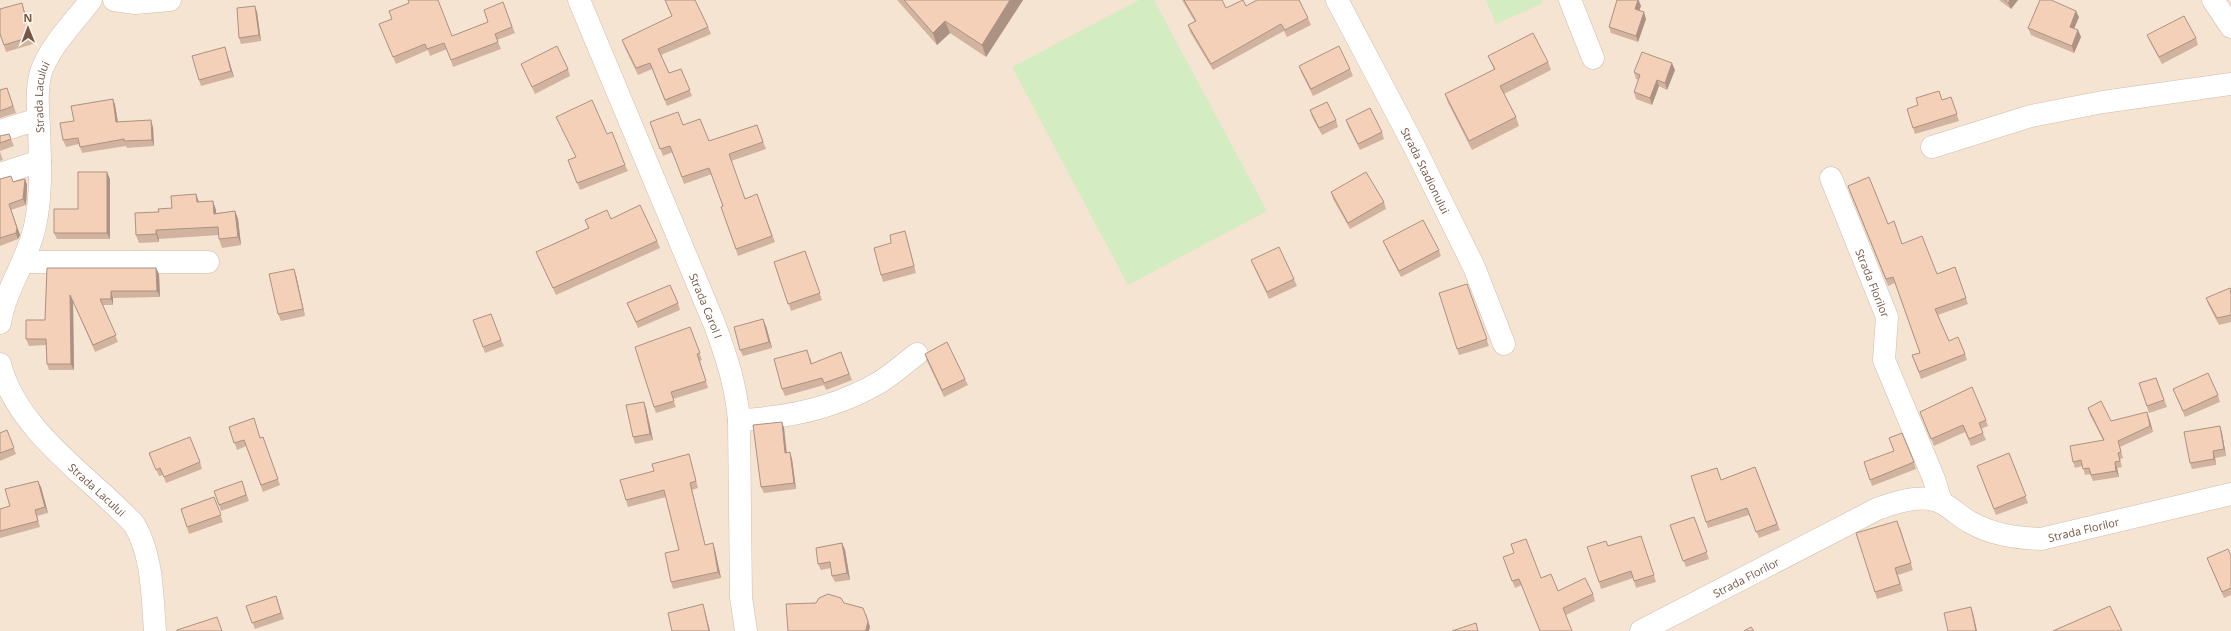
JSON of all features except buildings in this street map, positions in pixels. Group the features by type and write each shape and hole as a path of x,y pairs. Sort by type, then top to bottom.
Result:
{"street":[{"name":"Strada Lacului","path":"0,323 8,296 32,240 38,209 40,161 38,119 41,73 56,46 91,0"},
{"path":"114,0 135,3 170,0"},
{"name":"Strada Carol I","path":"579,0 717,330 732,372 739,420 741,597 746,631"},
{"name":"Strada Stadionului","path":"1337,0 1412,142 1474,267 1504,344"},
{"path":"1570,0 1593,58"},
{"path":"2213,0 2231,27"},
{"path":"1932,147 2031,116 2103,102 2231,84"},
{"path":"0,131 38,119"},
{"path":"0,174 40,161"},
{"name":"Strada Florilor","path":"1830,178 1886,317 1884,360 1934,479 1941,502"},
{"path":"23,262 208,262"},
{"path":"739,420 797,415 840,401 880,382 917,354"},
{"name":"Strada Lacului","path":"0,364 4,379 13,398 30,420 70,463 134,524 142,537 147,554 155,631"},
{"name":"Strada Florilor","path":"1641,631 1879,508 1902,501 1921,499 1941,502 1971,523 2000,534 2020,538 2041,539 2231,494"}],"shaded area":[{"path":"0,0 2231,0 2231,631 0,631"}],"green space":[{"path":"1139,0 1154,0 1267,211 1128,285 1012,67"},
{"path":"1486,0 1542,0 1543,3 1496,24"}]}
